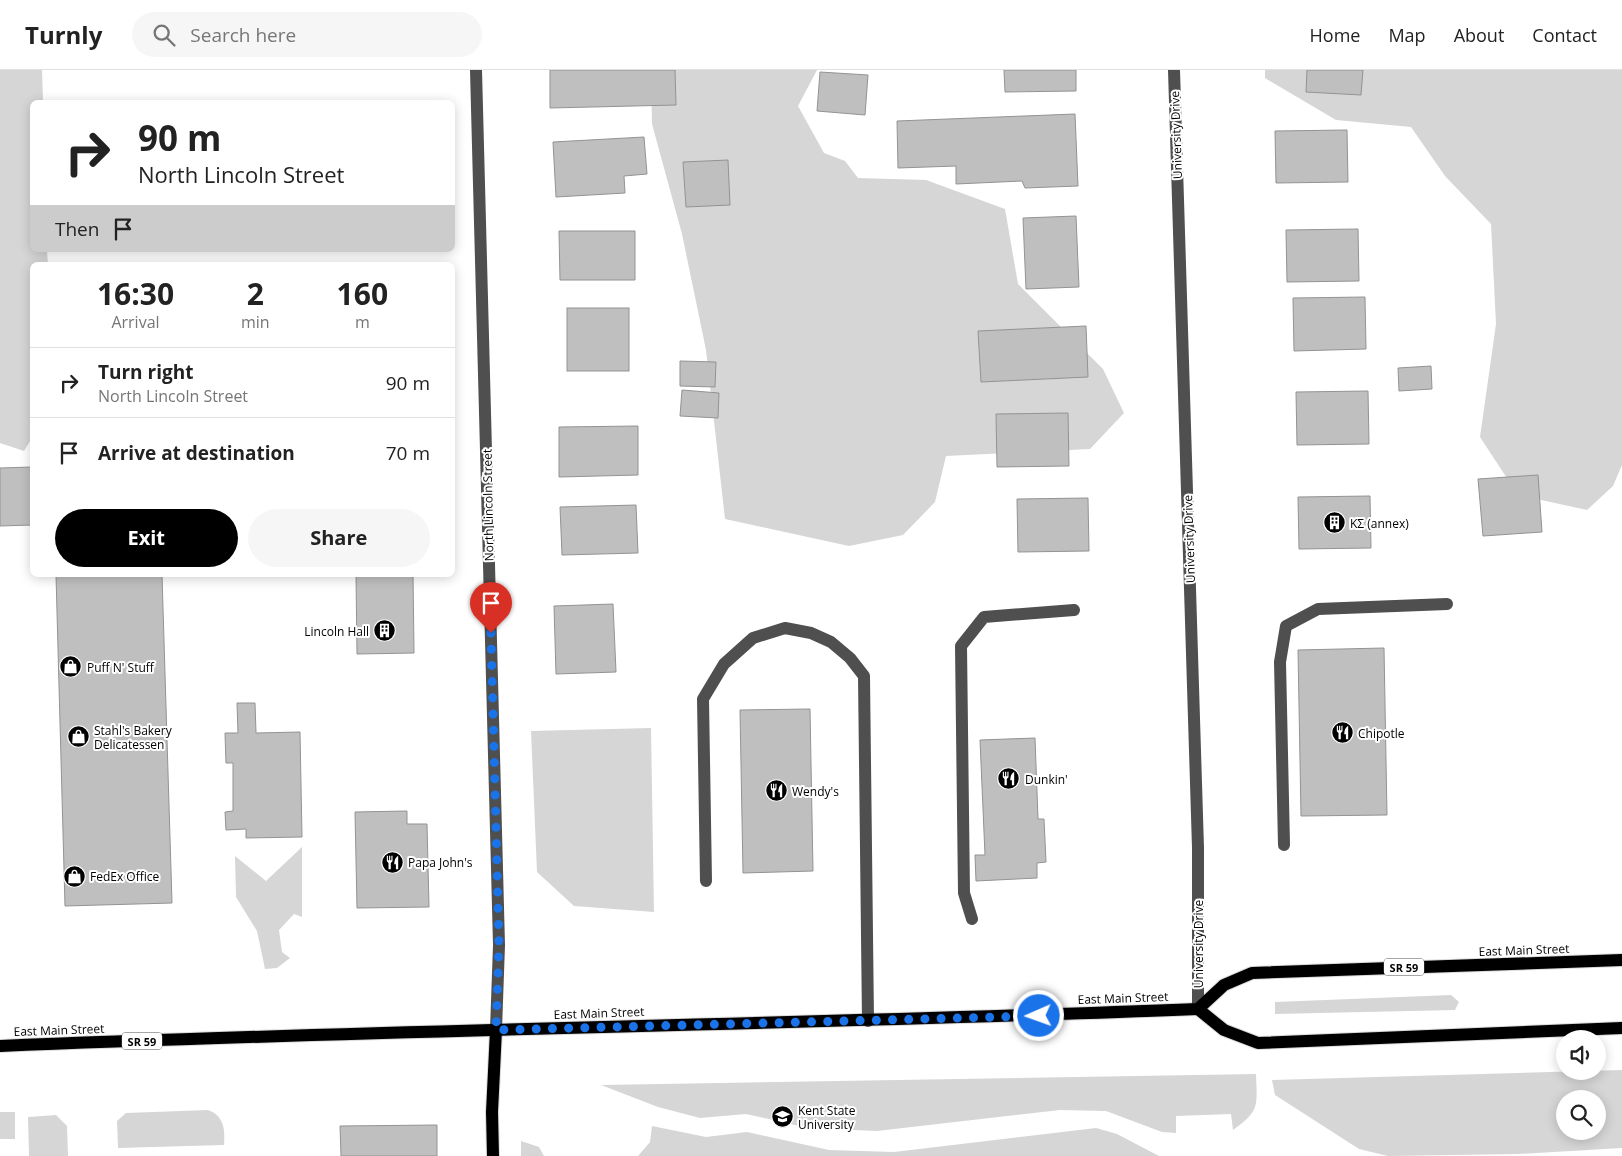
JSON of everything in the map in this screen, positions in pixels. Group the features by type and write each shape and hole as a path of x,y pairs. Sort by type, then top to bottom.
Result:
{"main road":[{"name":"East Main Street","path":"0,1046 328,1033 868,1021 1198,1009 1224,985 1252,973 1622,960"},
{"path":"1198,1009 1224,1030 1258,1043 1622,1028"},
{"path":"493,1156 492,1112 496,1030"}],"street":[{"name":"North Lincoln Street","path":"476,70 499,945 496,1030"},
{"name":"University Drive","path":"1174,70 1198,828 1198,1009"},
{"path":"1284,845 1280,662 1286,626 1318,609 1446,604"},
{"path":"972,919 964,893 962,646 984,617 1074,610"},
{"path":"706,881 703,699 724,664 753,638 785,628 811,632 831,642 850,658 864,676 868,1021"}],"shaded area":[{"path":"0,70 42,70 43,100 30,100 30,252 47,252 48,262 30,262 30,441 24,451 0,443"},
{"path":"651,70 817,70 798,106 824,153 845,161 858,178 926,180 1005,209 1018,284 1103,369 1124,413 1090,449 946,456 935,502 903,535 849,546 725,519 706,350 682,234 652,124"},
{"path":"1265,70 1622,70 1622,465 1613,486 1587,510 1518,495 1480,437 1496,324 1491,224 1445,176 1411,127 1336,120 1265,78"},
{"path":"651,728 654,912 574,906 537,872 531,731"},
{"path":"302,847 302,917 294,914 279,930 282,952 290,958 277,968 265,969 257,931 236,897 235,856 266,881"},
{"path":"1451,995 1459,1002 1455,1010 1275,1014 1275,1002"},
{"path":"1606,1070 1622,1070 1622,1148 1518,1154 1388,1156 1359,1149 1275,1095 1272,1080 1556,1072 1556,1080 1606,1080"},
{"path":"1256,1074 1257,1094 1255,1107 1248,1118 1233,1130 1231,1114 1176,1116 1176,1133 1162,1132 1106,1111 1060,1110 877,1131 808,1128 746,1114 700,1118 658,1107 601,1085"},
{"path":"208,1110 220,1119 224,1134 224,1145 118,1148 117,1121 126,1113"},
{"path":"0,1112 15,1112 15,1139 0,1139"},
{"path":"56,1115 67,1126 68,1156 29,1156 28,1117"},
{"path":"652,1126 706,1137 747,1132 829,1150 894,1152 1096,1128 1117,1134 1159,1156 638,1156 650,1142"},
{"path":"521,1141 539,1147 544,1156 521,1156"}],"building":[{"path":"550,70 675,70 676,105 550,108"},
{"path":"1004,70 1076,70 1076,91 1005,92"},
{"path":"1307,70 1363,70 1361,95 1306,92"},
{"path":"820,72 868,75 865,115 817,111"},
{"path":"1075,114 1078,186 1025,188 1022,181 956,184 956,166 898,168 897,121"},
{"path":"1347,130 1348,182 1276,183 1275,131"},
{"path":"644,137 647,174 624,176 625,193 556,197 553,142"},
{"path":"728,160 730,205 686,207 683,162"},
{"path":"1076,216 1079,287 1026,289 1023,218"},
{"path":"1358,229 1359,281 1287,282 1286,230"},
{"path":"559,231 635,231 635,280 560,280"},
{"path":"1365,297 1366,349 1294,351 1293,298"},
{"path":"567,308 629,308 629,371 567,371"},
{"path":"1086,326 1088,377 981,382 978,331"},
{"path":"680,361 716,362 715,387 680,386"},
{"path":"1431,366 1432,389 1399,391 1398,368"},
{"path":"682,390 719,393 718,418 680,416"},
{"path":"1368,391 1369,444 1297,445 1296,392"},
{"path":"1068,413 1069,466 997,467 996,414"},
{"path":"638,426 638,475 559,477 559,427"},
{"path":"30,467 30,525 0,526 0,468"},
{"path":"1538,475 1542,532 1483,536 1478,479"},
{"name":"ΚΣ (annex)","path":"1370,496 1371,548 1299,549 1298,497"},
{"path":"1088,498 1089,551 1018,552 1017,499"},
{"path":"636,505 638,553 562,555 560,507"},
{"path":"56,577 162,577 172,903 65,906"},
{"name":"Lincoln Hall","path":"356,577 413,577 414,653 357,654"},
{"path":"613,604 616,672 556,674 554,606"},
{"name":"Chipotle","path":"1384,648 1387,815 1301,816 1298,650"},
{"path":"237,703 255,703 256,733 300,732 302,837 246,838 246,829 226,830 225,812 233,811 233,763 226,763 225,733 238,733"},
{"name":"Wendy's","path":"810,709 813,871 743,873 740,710"},
{"name":"Dunkin'","path":"1035,738 1038,819 1044,819 1046,862 1037,863 1037,878 976,881 975,855 985,855 980,740"},
{"name":"Papa John's","path":"407,811 407,824 427,824 429,907 357,908 355,812"},
{"path":"437,1125 437,1156 341,1156 340,1126"}],"place":[{"name":"ΚΣ (annex)","path":"1334,523"},
{"name":"Lincoln Hall","path":"385,631"},
{"name":"Puff N' Stuff","path":"71,667"},
{"name":"Chipotle","path":"1342,733"},
{"name":"Stahl's Bakery Delicatessen","path":"78,737"},
{"name":"Dunkin'","path":"1009,779"},
{"name":"Wendy's","path":"776,791"},
{"name":"Papa John's","path":"392,862"},
{"name":"FedEx Office","path":"74,876"},
{"name":"Kent State University","path":"782,1117"}],"route":[{"path":"491,633 499,945 496,1030 1039,1016"}]}
